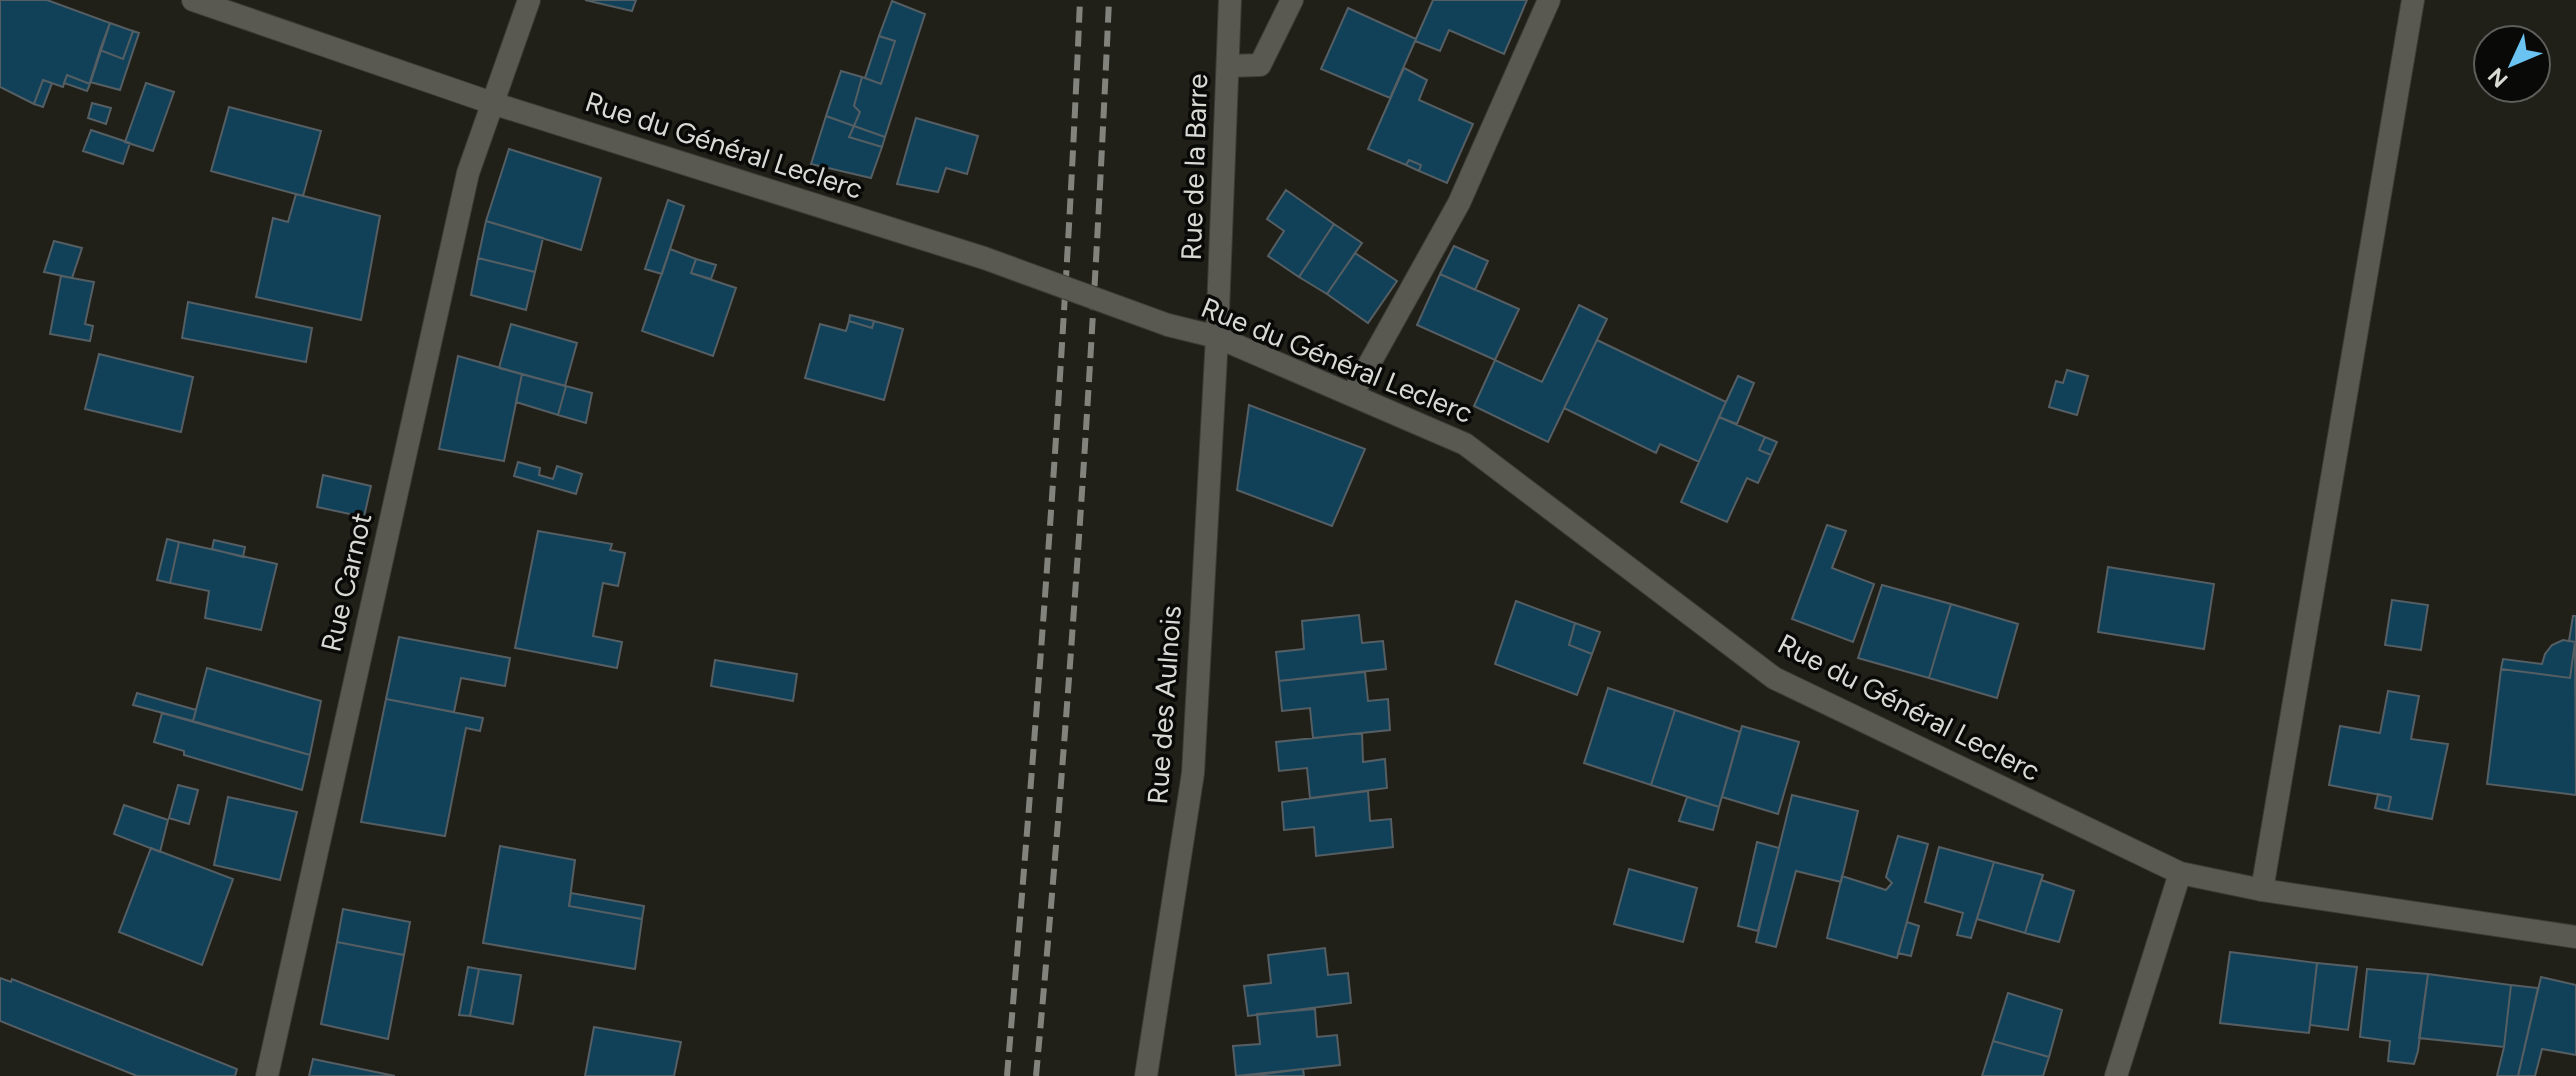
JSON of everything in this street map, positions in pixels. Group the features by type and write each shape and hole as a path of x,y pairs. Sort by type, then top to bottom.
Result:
{"street":[{"name":"Rue du Général Leclerc","path":"193,0 492,103 984,258 1168,325 1217,337 1465,444 1774,678 2180,873 2262,890 2576,937"},
{"name":"Rue Carnot","path":"267,1076 468,173 529,0"},
{"name":"Rue de la Barre","path":"1217,337 1230,0"},
{"path":"1228,66 1260,65 1292,0"},
{"path":"1352,395 1459,203 1549,0"},
{"path":"2262,890 2413,0"},
{"name":"Rue des Aulnois","path":"1146,1076 1193,773 1217,337"},
{"path":"2116,1076 2180,873"}],"building":[{"path":"0,0 47,0 110,23 90,84 67,75 63,87 43,80 34,104 0,87"},
{"path":"585,0 636,0 632,11"},
{"path":"1433,0 1527,0 1504,54 1449,30 1440,51 1415,41"},
{"path":"892,1 925,14 885,137 854,126 860,112 854,106 862,77 881,84 895,41 879,36"},
{"path":"1348,8 1416,39 1390,98 1321,69"},
{"path":"110,23 133,31 123,59 100,50"},
{"path":"133,31 139,33 120,90 90,82 100,50 123,59"},
{"path":"879,36 895,41 881,84 865,78"},
{"path":"1404,68 1427,80 1419,100 1473,124 1447,183 1419,171 1421,165 1409,160 1406,165 1368,149"},
{"path":"841,71 862,77 854,106 860,112 854,126 826,116"},
{"path":"67,75 90,84 87,91 64,83"},
{"path":"43,80 52,83 43,107 34,104"},
{"path":"146,83 174,92 153,151 125,142"},
{"path":"92,103 111,108 106,124 88,118"},
{"path":"229,107 321,131 303,196 211,171"},
{"path":"826,116 854,126 849,137 882,147 871,178 811,164"},
{"path":"916,118 978,136 967,174 946,168 938,192 897,184"},
{"path":"854,126 885,137 882,147 849,137"},
{"path":"91,130 130,143 123,164 83,151"},
{"path":"509,149 601,178 581,250 486,221"},
{"path":"1409,160 1421,165 1419,171 1406,165"},
{"path":"1286,190 1334,224 1299,277 1268,256 1284,231 1267,219"},
{"path":"296,194 380,216 361,320 256,297 273,218 288,222"},
{"path":"668,200 684,206 662,274 645,269"},
{"path":"486,221 543,238 535,272 478,258"},
{"path":"1334,224 1362,243 1327,294 1299,277"},
{"path":"54,241 82,248 72,278 44,272"},
{"path":"1454,246 1488,261 1475,290 1440,274"},
{"path":"670,249 696,259 691,273 736,288 713,356 642,331"},
{"path":"1355,253 1397,281 1368,323 1327,294"},
{"path":"478,258 535,272 526,310 471,295"},
{"path":"696,259 716,265 711,279 691,273"},
{"path":"1440,274 1519,309 1495,360 1417,325"},
{"path":"61,276 94,282 85,324 93,326 90,341 50,334"},
{"path":"188,302 312,328 306,362 182,338"},
{"path":"1579,305 1607,319 1548,442 1474,406 1495,360 1542,382"},
{"path":"850,315 874,321 872,328 849,321"},
{"path":"849,321 872,328 874,321 903,329 884,400 805,378 820,324 846,331"},
{"path":"511,324 577,343 565,386 499,368"},
{"path":"1597,340 1726,402 1699,462 1660,444 1656,453 1564,408"},
{"path":"99,354 193,377 181,432 85,409"},
{"path":"458,356 522,374 504,461 439,449"},
{"path":"2067,370 2088,376 2077,415 2049,407 2056,381 2063,383"},
{"path":"522,374 566,386 558,415 516,402"},
{"path":"1738,376 1754,383 1737,424 1719,417"},
{"path":"566,386 592,393 586,423 558,415"},
{"path":"1249,405 1365,449 1332,526 1237,490"},
{"path":"1719,417 1765,437 1759,450 1771,455 1758,483 1747,478 1727,522 1681,502"},
{"path":"1765,437 1777,442 1771,455 1759,450"},
{"path":"518,462 540,468 539,475 553,479 557,466 582,474 576,494 514,476"},
{"path":"323,475 371,486 364,517 317,507"},
{"path":"1827,525 1846,531 1832,568 1874,584 1853,642 1792,619"},
{"path":"538,531 612,544 610,550 625,553 618,586 603,583 593,636 622,642 617,668 515,648"},
{"path":"167,539 179,542 170,583 157,580"},
{"path":"214,540 245,547 243,557 212,549"},
{"path":"179,542 277,564 261,630 205,618 209,591 170,583"},
{"path":"2108,567 2214,584 2204,649 2098,632"},
{"path":"1882,585 1951,604 1929,678 1858,658"},
{"path":"2392,600 2428,605 2421,650 2385,645"},
{"path":"1516,601 1575,623 1569,645 1592,654 1577,695 1495,664"},
{"path":"1951,604 2018,624 1997,698 1929,678"},
{"path":"1359,615 1362,643 1383,641 1386,669 1279,681 1276,652 1304,649 1302,621"},
{"path":"2573,616 2576,616 2576,642 2569,641"},
{"path":"1575,623 1600,632 1592,654 1569,645"},
{"path":"399,637 510,658 505,686 461,678 454,712 386,699"},
{"path":"2563,640 2575,642 2570,678 2501,669 2503,659 2542,664 2552,645"},
{"path":"2575,642 2576,795 2487,784 2501,669 2570,678"},
{"path":"715,660 797,674 793,701 711,686"},
{"path":"207,668 321,701 310,755 193,721"},
{"path":"1365,672 1368,701 1388,699 1390,730 1313,738 1310,708 1282,711 1279,681"},
{"path":"1608,688 1675,710 1651,785 1584,763"},
{"path":"2388,691 2419,696 2411,739 2448,744 2432,819 2388,811 2391,797 2329,785 2340,726 2380,733"},
{"path":"137,693 196,710 193,721 133,705"},
{"path":"386,699 483,718 480,731 466,728 445,836 361,822"},
{"path":"1675,710 1740,732 1719,807 1651,785"},
{"path":"162,713 310,755 302,790 184,755 184,751 154,742"},
{"path":"1742,726 1799,742 1778,814 1722,797"},
{"path":"1362,733 1363,762 1385,759 1387,788 1310,798 1307,768 1279,771 1276,742"},
{"path":"178,785 198,790 189,824 169,818"},
{"path":"1368,791 1370,821 1391,819 1393,847 1316,856 1314,827 1284,830 1282,802"},
{"path":"2378,794 2391,797 2388,811 2375,808"},
{"path":"1792,795 1858,811 1841,882 1796,871 1776,947 1756,942"},
{"path":"228,797 297,812 280,880 214,865"},
{"path":"1687,797 1719,807 1713,830 1679,821"},
{"path":"124,805 168,820 160,852 114,834"},
{"path":"1898,836 1928,844 1897,958 1827,938 1842,876 1886,890 1892,883 1886,877"},
{"path":"1757,842 1779,848 1758,931 1738,926"},
{"path":"500,846 575,860 569,906 642,919 635,969 483,943"},
{"path":"1939,847 1994,862 1971,938 1957,935 1963,913 1925,902"},
{"path":"151,848 233,879 202,965 119,932"},
{"path":"1994,862 2043,875 2025,933 1977,919"},
{"path":"1629,869 1697,888 1683,942 1614,924"},
{"path":"2041,880 2074,891 2059,942 2025,933"},
{"path":"571,893 644,906 642,919 569,906"},
{"path":"343,909 410,922 404,955 337,942"},
{"path":"1907,922 1919,926 1911,956 1898,953"},
{"path":"337,942 404,955 388,1039 321,1024"},
{"path":"1325,948 1328,975 1348,973 1351,1003 1248,1016 1244,986 1271,983 1268,955"},
{"path":"2230,952 2317,963 2309,1033 2220,1023"},
{"path":"2317,963 2357,967 2348,1030 2310,1025"},
{"path":"468,967 479,969 470,1016 459,1015"},
{"path":"479,969 521,975 513,1024 470,1016"},
{"path":"2367,969 2428,974 2414,1064 2388,1061 2390,1041 2360,1037"},
{"path":"2428,974 2511,985 2504,1047 2419,1038"},
{"path":"2541,977 2576,985 2576,1055 2542,1049 2535,1076 2518,1076"},
{"path":"0,978 11,982 12,979 237,1069 235,1076 137,1076 0,1021"},
{"path":"2511,985 2538,988 2518,1076 2497,1076 2504,1047"},
{"path":"2008,993 2062,1010 2049,1057 1993,1041"},
{"path":"1315,1009 1317,1037 1337,1035 1340,1065 1236,1076 1233,1046 1260,1044 1257,1014"},
{"path":"594,1027 681,1042 674,1076 585,1076"},
{"path":"1993,1041 2049,1057 2043,1076 1982,1076"},
{"path":"313,1059 395,1076 309,1076"},
{"path":"1303,1069 1304,1076 1247,1076"}],"railway":[{"path":"1007,1076 1049,538 1080,0"},
{"path":"1036,1076 1079,538 1109,0"}]}
